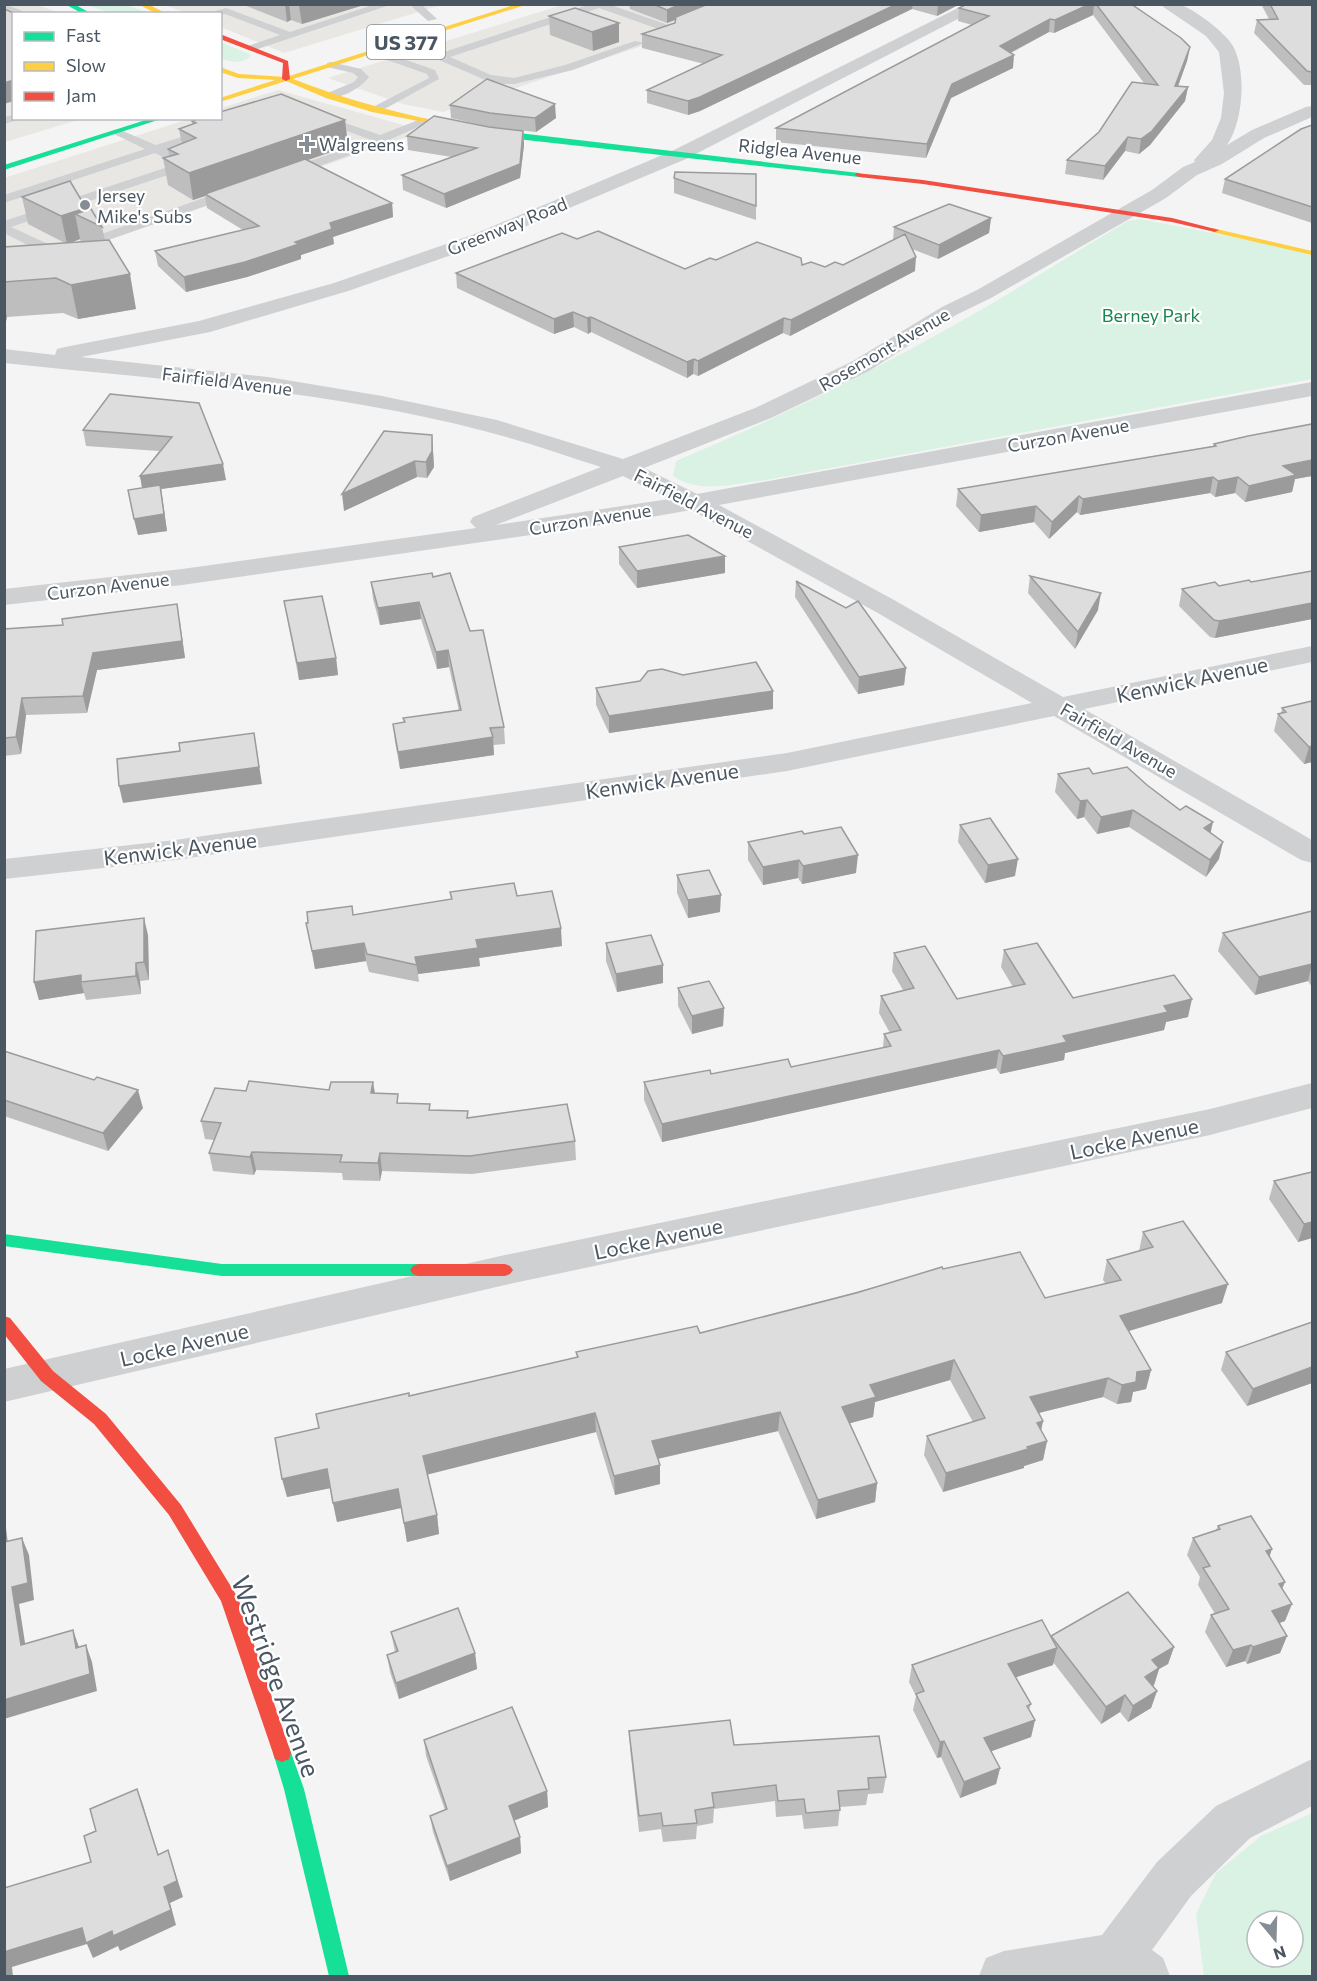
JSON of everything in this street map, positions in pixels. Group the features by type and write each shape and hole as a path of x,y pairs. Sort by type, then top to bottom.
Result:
{"street":[{"path":"68,4 85,12"},
{"path":"141,4 159,12"},
{"name":"US 377","path":"385,33 481,4"},
{"name":"US 377","path":"222,99 525,4"},
{"name":"Greenway Road","path":"4,366 202,327 341,288 479,240 679,155 979,4"},
{"path":"1167,4 1210,32 1226,47 1233,85 1230,120 1226,132 1214,151 1190,171"},
{"path":"222,37 291,60"},
{"path":"222,80 291,60"},
{"path":"222,70 238,76 286,79 291,60"},
{"name":"Ridglea Avenue","path":"286,79 329,96 375,110 490,134 923,182 1172,220 1312,253"},
{"name":"Rosemont Avenue","path":"433,542 622,466 763,413 861,366 949,311 984,294 1159,194 1190,171 1215,160 1258,134 1312,111"},
{"path":"4,168 155,120"},
{"name":"Fairfield Avenue","path":"4,356 268,384 381,403 489,425 622,466 694,502 885,606 1312,853"},
{"name":"Curzon Avenue","path":"4,597 182,577 629,514 1312,390"},
{"name":"Kenwick Avenue","path":"4,869 175,850 787,762 1312,654"},
{"name":"Locke Avenue","path":"4,1386 505,1270 1210,1122 1312,1096"},
{"path":"4,1240 222,1270 505,1270"},
{"name":"Westridge Avenue","path":"4,1322 47,1376 100,1419 176,1510 229,1598 294,1789 339,1977"},
{"path":"1004,1977 1130,1967 1174,1879 1233,1822 1312,1782"}],"lane":[{"path":"252,48 388,4"},
{"path":"414,4 432,19"},
{"path":"599,5 672,27 670,32 639,43 558,71 518,81 501,81 444,60 445,55 564,17 599,5"},
{"path":"220,12 226,11 290,35"},
{"path":"564,17 584,24"},
{"path":"465,24 473,31 492,40"},
{"path":"626,39 639,43"},
{"path":"374,52 431,72 434,76 434,79 422,86 375,110"},
{"path":"329,96 358,84 364,78 357,71 332,65"},
{"path":"308,113 380,138"},
{"path":"273,178 374,143 380,138 425,121"},
{"path":"4,199 220,128"},
{"path":"4,226 188,164 118,132"},
{"path":"4,226 54,253 60,253 251,186"}],"shaded area":[{"path":"5,5 38,5 56,12 12,12 12,120 78,120 5,142"},
{"path":"164,5 441,5 284,53 222,27 222,12 184,12"},
{"path":"562,5 766,5 443,112 403,104 328,78"},
{"path":"278,90 425,131 5,275 4,178 186,120 222,120 222,108"}],"green space":[{"path":"87,5 127,5 146,12 107,12"},
{"path":"222,42 251,55 245,60 233,61 222,58"},
{"name":"Berney Park","path":"1140,219 1312,255 1312,379 760,481 704,486 683,482 673,476 676,461 757,426 875,368 991,304 1128,221"},
{"path":"1312,1813 1312,1976 1204,1976 1196,1914 1216,1873 1261,1836"}],"building":[{"path":"653,4 681,4 667,10"},
{"path":"708,4 897,4 700,97 688,101 647,90 722,55 642,34 675,23 676,17"},
{"path":"967,4 1090,4 1055,20 1050,19 1000,46 1014,55 952,84 927,144 776,128 989,16 959,8"},
{"path":"1096,4 1131,4 1181,38 1190,47 1175,86 1188,87 1152,131 1141,139 1128,137 1105,166 1067,160 1099,132 1132,82 1158,85"},
{"path":"1270,4 1312,4 1312,72 1307,71 1257,20 1278,19"},
{"path":"575,8 619,23 592,32 549,16"},
{"path":"4,9 12,12 12,81 4,83"},
{"path":"487,79 555,104 535,118 490,113 450,105"},
{"path":"281,94 345,120 189,173 163,158 178,154 168,149 196,138 179,129 196,123 192,121 195,120 222,120 222,111"},
{"path":"434,116 523,131 520,164 444,194 402,175 477,148 407,136"},
{"path":"1312,125 1312,207 1225,179 1301,129"},
{"path":"305,159 392,203 330,223 332,229 295,242 299,244 245,262 184,277 155,251 259,226 205,194"},
{"path":"675,172 756,174 756,206 674,178"},
{"path":"70,181 86,208 61,216 22,197"},
{"path":"949,204 991,218 939,245 894,227"},
{"path":"91,209 102,227 75,214"},
{"path":"598,231 685,269 710,258 716,260 757,242 801,258 802,265 811,262 825,267 835,262 843,265 905,234 916,257 791,320 784,318 698,361 694,359 687,362 591,317 587,318 573,312 554,319 456,273 562,233 577,239"},
{"path":"109,240 130,274 71,285 56,278 4,282 4,247"},
{"path":"110,394 199,403 223,464 140,476 172,437 83,430"},
{"path":"1312,424 1312,460 1283,466 1296,475 1249,486 1238,477 1218,481 1213,477 1083,499 1079,496 1052,522 1036,506 981,515 958,489 1216,446 1214,444"},
{"path":"384,431 432,435 432,451 426,462 415,461 342,494"},
{"path":"160,485 164,514 134,519 128,490"},
{"path":"688,535 725,556 637,571 619,547"},
{"path":"1312,571 1312,603 1219,621 1214,620 1182,589 1215,582 1219,586 1249,580 1251,582"},
{"path":"432,573 433,577 450,573 470,631 483,630 504,727 490,728 493,737 398,752 393,724 405,722 403,718 461,710 448,650 436,652 419,602 378,608 371,582"},
{"path":"1030,576 1101,593 1078,632"},
{"path":"796,581 846,608 858,601 906,668 859,677"},
{"path":"322,596 336,658 297,663 284,601"},
{"path":"177,604 182,641 93,653 83,696 22,698 16,737 4,738 4,629 63,625 62,619"},
{"path":"756,662 773,691 609,716 596,688 640,681 648,671 662,669 683,675"},
{"path":"1312,701 1312,746 1309,747 1278,714 1286,712 1282,708"},
{"path":"254,733 259,767 119,786 117,759 180,751 179,743"},
{"path":"1127,767 1180,810 1186,806 1213,822 1204,828 1223,842 1210,860 1133,810 1101,817 1087,800 1080,801 1058,774 1089,768 1093,774"},
{"path":"990,818 1018,859 988,865 960,825"},
{"path":"841,827 858,855 803,866 799,860 763,867 748,842 802,831 804,834"},
{"path":"709,870 721,895 688,900 677,875"},
{"path":"514,883 517,896 552,891 561,928 476,940 478,948 415,957 417,965 367,954 364,943 312,951 306,923 308,923 307,912 352,906 353,915 452,899 450,892"},
{"path":"1312,911 1312,964 1259,977 1223,933"},
{"path":"144,918 144,962 136,963 136,976 81,982 81,975 34,982 36,931"},
{"path":"651,935 663,965 616,974 606,943"},
{"path":"1037,943 1073,998 1174,975 1192,999 1164,1006 1168,1012 1063,1036 1067,1042 1003,1056 999,1050 662,1124 644,1082 710,1070 711,1074 788,1059 791,1067 891,1046 884,1034 901,1030 881,996 914,988 894,953 925,946 957,999 1025,984 1004,950"},
{"path":"709,981 724,1008 692,1016 678,988"},
{"path":"4,1051 94,1080 97,1077 138,1090 103,1133 4,1100"},
{"path":"249,1081 329,1090 331,1082 373,1082 371,1093 398,1094 397,1103 430,1104 429,1110 468,1111 467,1118 567,1104 575,1141 470,1156 380,1153 378,1163 340,1162 342,1155 252,1152 250,1157 209,1153 221,1123 201,1121 215,1088 246,1091"},
{"path":"1312,1172 1312,1222 1304,1224 1274,1181"},
{"path":"1183,1221 1228,1284 1120,1316 1151,1370 1137,1372 1136,1382 1122,1385 1108,1378 1030,1397 1043,1421 1037,1423 1047,1441 1027,1447 1028,1449 946,1473 927,1436 985,1418 954,1360 870,1385 876,1397 842,1407 877,1483 818,1500 780,1412 652,1441 660,1465 614,1476 595,1413 423,1456 437,1515 404,1523 398,1489 333,1503 327,1469 282,1479 275,1438 319,1428 316,1414 409,1393 409,1396 578,1357 576,1352 697,1326 700,1333 856,1293 942,1267 943,1269 1020,1252 1045,1298 1121,1280 1107,1260 1153,1247 1143,1232"},
{"path":"1312,1322 1312,1367 1253,1389 1226,1352"},
{"path":"1251,1516 1272,1549 1266,1551 1285,1582 1279,1584 1292,1604 1272,1611 1287,1636 1253,1647 1251,1645 1233,1650 1211,1615 1229,1609 1203,1568 1210,1566 1193,1538 1220,1529 1218,1526"},
{"path":"22,1538 28,1583 12,1587 21,1645 73,1630 76,1648 86,1645 90,1674 4,1700 4,1542"},
{"path":"1128,1592 1174,1647 1152,1660 1159,1668 1145,1677 1157,1691 1133,1706 1125,1695 1106,1707 1051,1636"},
{"path":"458,1608 475,1653 396,1683 387,1655 398,1651 391,1632"},
{"path":"1042,1620 1057,1648 1008,1664 1031,1704 1027,1706 1035,1720 984,1738 1000,1768 964,1782 944,1741 940,1742 916,1694 924,1691 912,1665"},
{"path":"512,1707 547,1791 509,1806 520,1837 447,1866 430,1816 447,1809 424,1740"},
{"path":"730,1720 734,1745 879,1736 886,1777 868,1778 869,1789 838,1791 840,1810 806,1813 804,1799 778,1801 776,1785 712,1793 714,1807 695,1810 697,1823 663,1826 661,1813 639,1816 629,1731"},
{"path":"137,1789 158,1855 168,1850 177,1881 164,1887 171,1910 113,1936 112,1931 86,1943 82,1928 4,1952 4,1888 91,1862 84,1836 96,1831 90,1809"}],"traffic: fast":[{"path":"68,4 85,12"},
{"path":"4,168 155,120"},
{"path":"461,128 490,134 859,175"},
{"path":"4,1240 222,1270 418,1270"},
{"path":"282,1753 294,1789 339,1976"}],"traffic: slow":[{"path":"141,4 159,12"},
{"path":"222,99 525,4"},
{"path":"222,70 238,76 286,79 329,96 375,110 461,128"},
{"path":"1215,230 1312,253"}],"traffic: jam":[{"path":"222,37 286,62 286,79"},
{"path":"859,175 923,182 1172,220 1215,230"},
{"path":"418,1270 505,1270"},
{"path":"4,1322 47,1376 100,1419 175,1510 229,1598 282,1753"}],"place":[{"name":"Walgreens","path":"307,144"},
{"name":"Jersey Mike's Subs","path":"85,205"}]}
